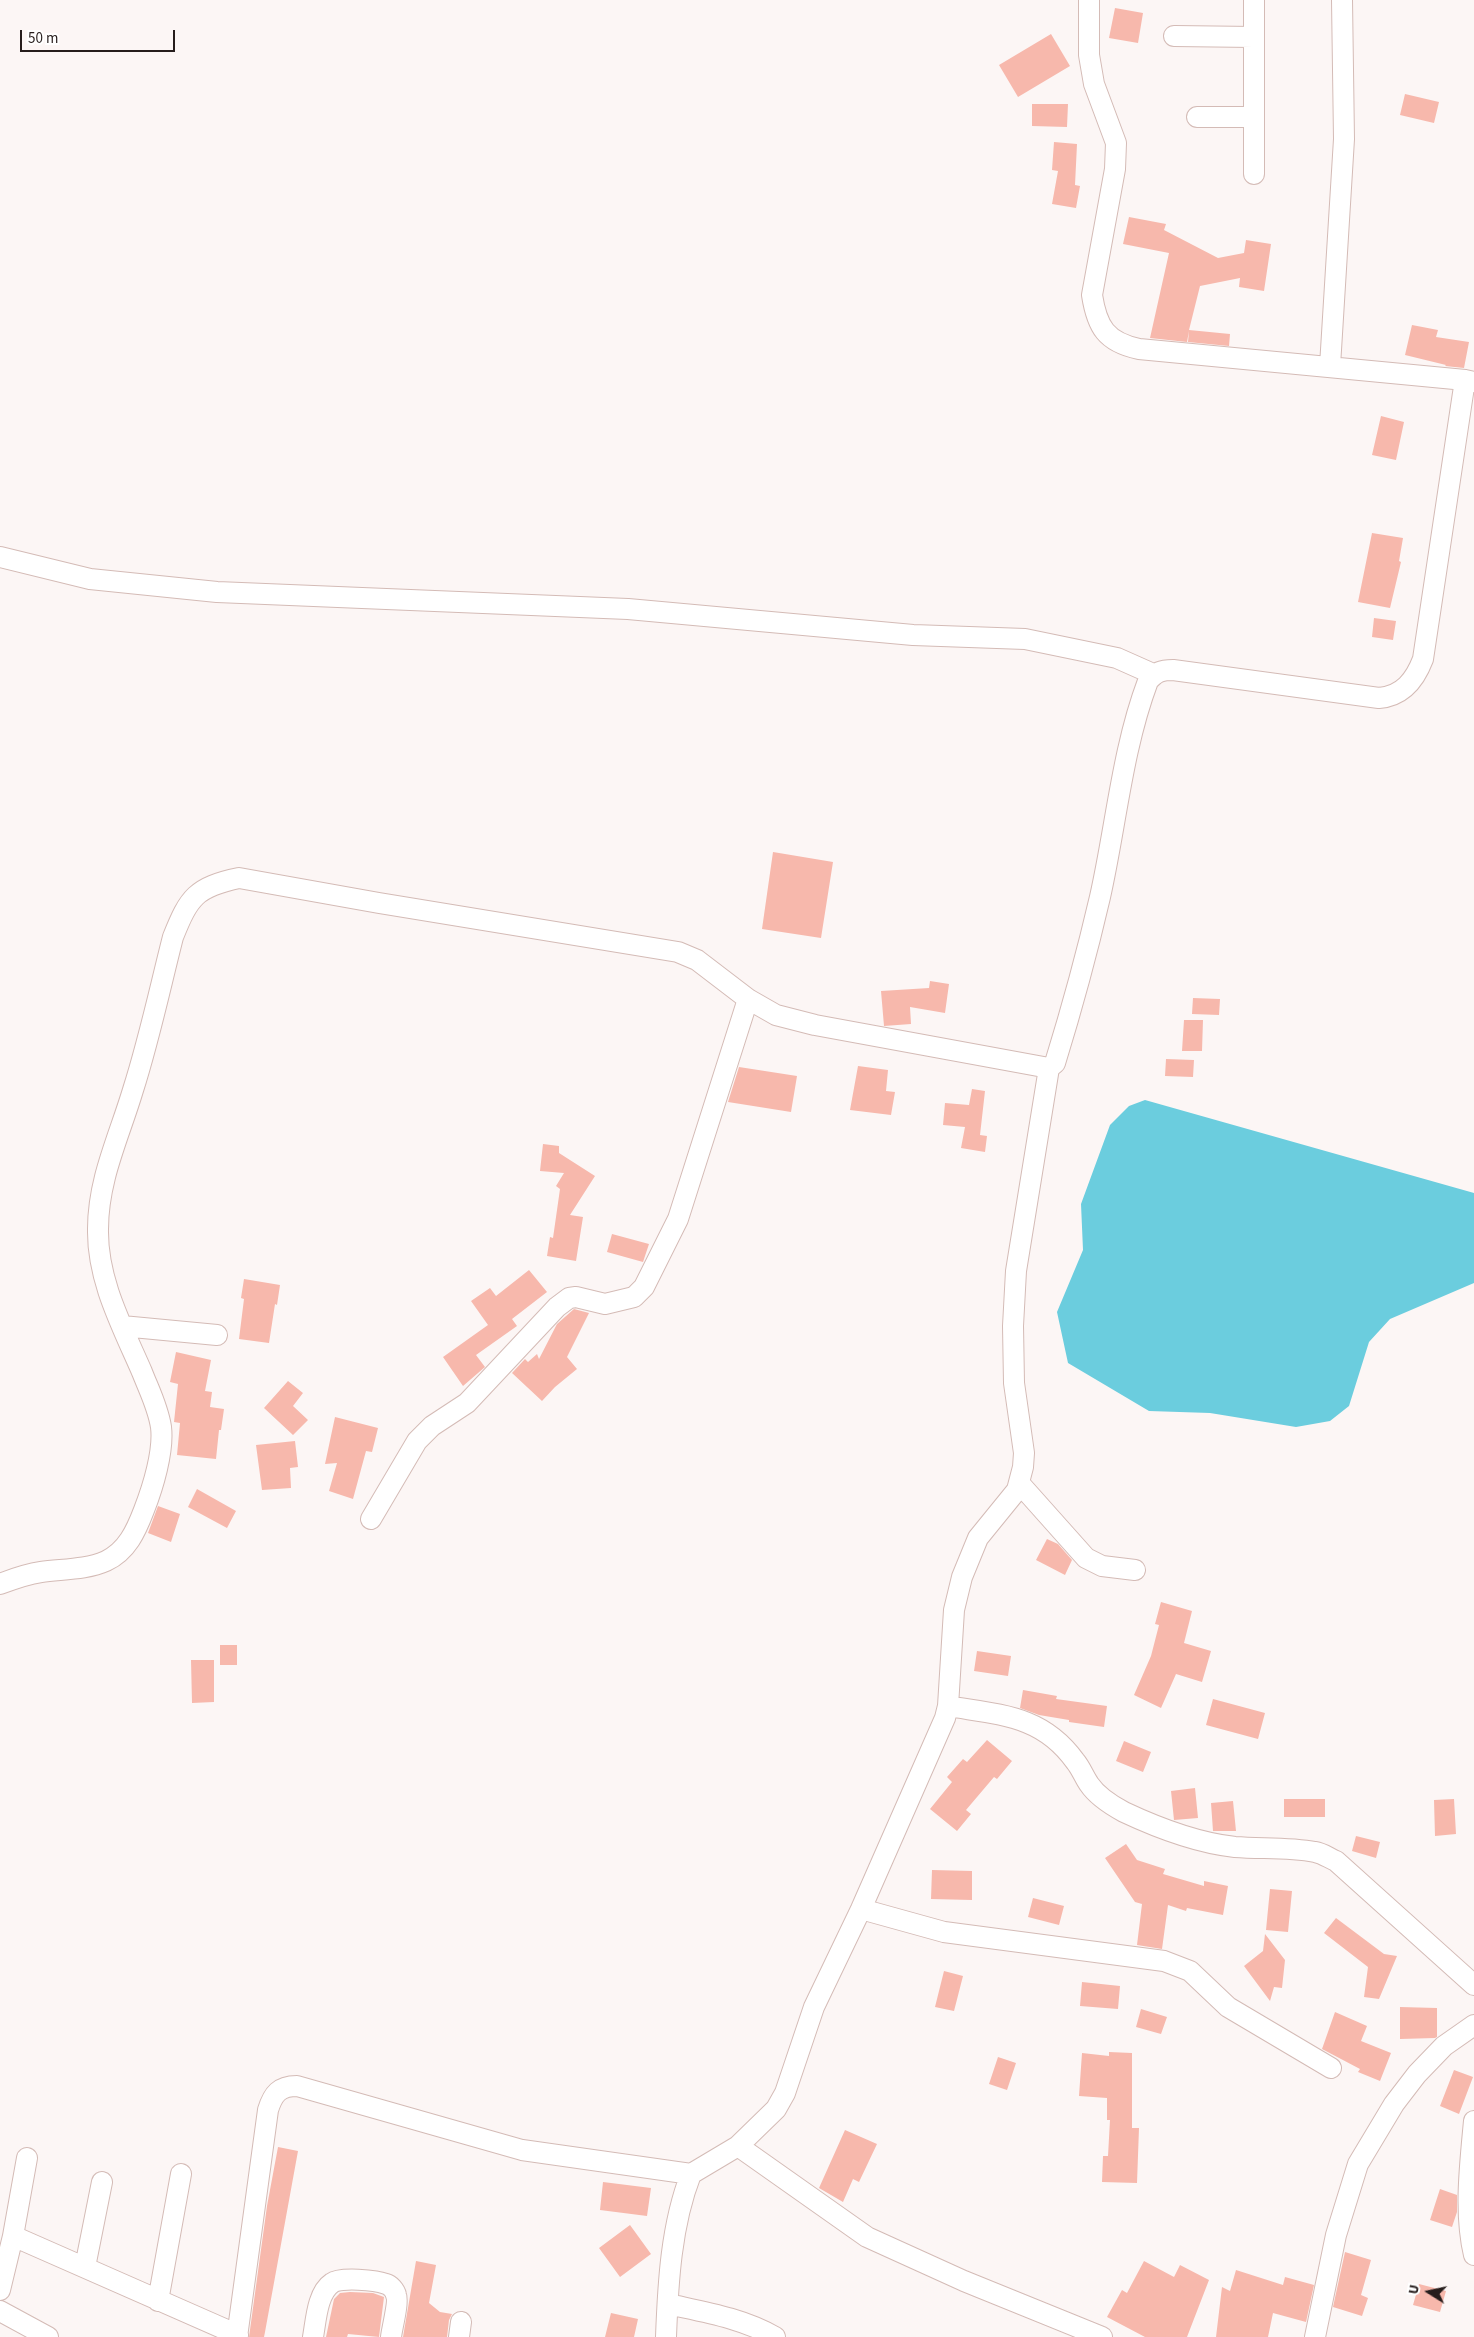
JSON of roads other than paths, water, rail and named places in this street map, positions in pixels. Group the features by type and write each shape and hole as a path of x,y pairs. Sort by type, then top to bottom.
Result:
{"street":[{"path":"13,2236 237,2336 268,2110 276,2091 285,2086 296,2086 522,2150 691,2174 738,2146 776,2109 784,2093 814,2007 861,1909 945,1718 948,1706 954,1610 962,1577 978,1538 1020,1484 1024,1453 1014,1383 1016,1270 1049,1068 1055,1063 1075,1000 1100,897 1129,748 1148,681 1153,674 1161,670 1173,670 1379,698 1396,695 1407,687 1417,676 1424,659 1470,381 1139,349 1120,345 1100,327 1095,314 1092,295 1115,169 1116,143 1094,84 1089,55 1088,0"},
{"path":"1254,0 1254,174"},
{"path":"1330,366 1344,139 1342,0"},
{"path":"1174,36 1254,36"},
{"path":"1197,116 1254,118"},
{"path":"0,557 90,579 217,592 628,609 913,635 1025,639 1117,658 1153,674"},
{"path":"0,1584 38,1572 87,1566 105,1561 121,1552 134,1534 150,1495 158,1463 161,1429 156,1405 111,1301 101,1263 98,1231 99,1203 104,1179 133,1090 173,936 183,913 195,895 216,883 239,878 379,904 678,952 697,960 748,999 776,1015 815,1025 1049,1068"},
{"path":"371,1519 416,1441 432,1426 467,1403 558,1307 569,1298 576,1297 605,1304 627,1299 634,1297 644,1287 678,1219 748,999"},
{"path":"122,1326 217,1335"},
{"path":"1020,1484 1086,1558 1102,1566 1136,1570"},
{"path":"948,1706 1018,1718 1036,1725 1060,1744 1076,1761 1089,1786 1105,1801 1123,1811 1165,1828 1198,1840 1234,1847 1316,1852 1336,1861 1474,1986"},
{"path":"861,1909 944,1932 1164,1961 1190,1971 1228,2007 1331,2068"},
{"path":"1315,2337 1336,2236 1358,2164 1394,2104 1417,2074 1444,2046 1474,2025"},
{"path":"1474,2121 1470,2163 1470,2224 1474,2255"},
{"path":"738,2146 867,2237 964,2281 1102,2337"},
{"path":"0,2290 13,2236 27,2158"},
{"path":"158,2301 181,2174"},
{"path":"666,2337 678,2216 691,2174"},
{"path":"84,2268 102,2182"},
{"path":"313,2337 325,2291 332,2282 342,2279 385,2284 393,2289 397,2298 390,2337"},
{"path":"668,2304 736,2320 760,2328 775,2337"},
{"path":"0,2311 48,2337"}],"water":[{"path":"1145,1100 1474,1193 1474,1283 1390,1319 1369,1342 1349,1406 1330,1421 1296,1427 1210,1413 1149,1411 1068,1363 1057,1312 1083,1250 1081,1204 1110,1125 1129,1106"}]}
